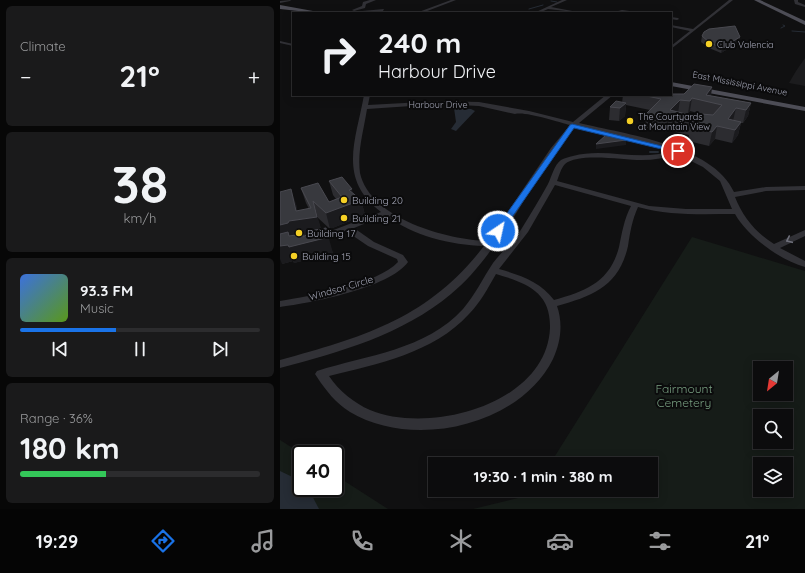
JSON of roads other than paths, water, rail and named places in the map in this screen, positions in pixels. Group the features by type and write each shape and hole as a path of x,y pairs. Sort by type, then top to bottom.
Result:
{"main road":[{"path":"756,0 805,21"},
{"path":"762,0 805,21"},
{"path":"280,8 294,12"},
{"path":"280,8 306,12"},
{"name":"East Mississippi Avenue","path":"672,80 805,105"},
{"name":"East Mississippi Avenue","path":"672,84 805,109"}],"street":[{"path":"280,2 289,0"},
{"path":"352,12 364,7 364,3 374,0"},
{"path":"400,0 408,2"},
{"path":"421,12 454,0"},
{"path":"538,12 565,0"},
{"path":"672,47 731,0"},
{"path":"796,0 796,3 805,6"},
{"path":"547,8 566,12"},
{"path":"361,12 383,10"},
{"path":"616,12 628,12"},
{"path":"672,18 677,19 672,25"},
{"path":"672,26 692,30"},
{"path":"280,42 292,44"},
{"path":"367,96 357,162 357,173 366,193 387,212 419,230 440,237 477,245 489,244"},
{"path":"280,364 356,342 401,322 436,301 455,286 473,267 573,125 609,96"},
{"name":"Harbour Drive","path":"365,107 449,103 482,105 573,125 603,135 678,151 695,158 714,171 726,184 737,212 747,225 774,247 805,264"},
{"path":"494,270 516,277 532,285 552,304 556,332 551,352 533,378 517,393 482,413 451,422 431,424 392,422 369,416 351,408 338,397 327,384 321,374 388,356 445,330 470,308 494,270 524,232 560,165 565,161 576,156 591,155 642,158 668,155 678,151"},
{"path":"552,182 635,205 682,211 737,212"},
{"path":"731,194 778,188 805,188"},
{"path":"552,304 598,288 610,277 621,254 627,226 635,205"},
{"path":"308,241 348,228 387,212"},
{"name":"Windsor Circle","path":"280,304 362,285 394,272 402,265 403,262 400,257 372,244 348,228"},
{"path":"774,247 805,233"}],"waterway":[{"path":"551,1 557,2"},
{"path":"529,9 543,5"},
{"path":"781,28 785,26 783,25"},
{"path":"792,31 805,32"},
{"path":"650,152 658,152"}],"place":[{"name":"Club Valencia","path":"709,44"},
{"name":"The Courtyards at Mountain View","path":"630,121"},
{"name":"Building 20","path":"344,200"},
{"name":"Building 21","path":"344,218"},
{"name":"Building 17","path":"299,233"},
{"name":"Building 15","path":"294,256"}],"park label":[{"name":"Fairmount Cemetery","path":"684,395"}]}
